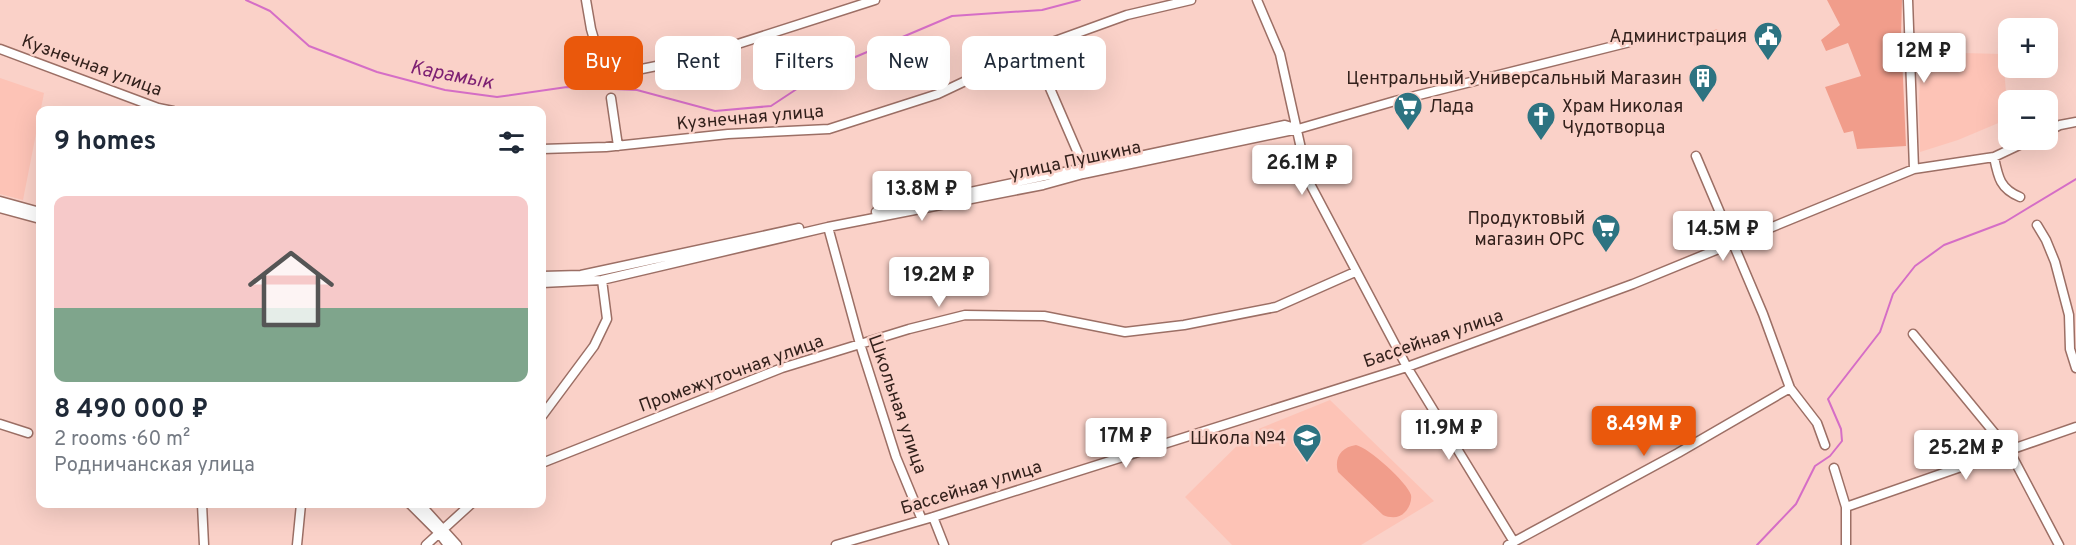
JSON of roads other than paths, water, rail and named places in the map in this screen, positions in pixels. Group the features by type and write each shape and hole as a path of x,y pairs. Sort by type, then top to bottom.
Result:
{"street":[{"path":"586,0 591,29 601,63 622,73 691,59 875,0"},
{"name":"Кузнечная улица","path":"1069,36 1127,15 1191,0"},
{"path":"1257,0 1280,54 1308,180 1407,367 1511,543 1678,453 1790,388"},
{"path":"1908,0 1914,169"},
{"name":"улица Пушкина","path":"546,276 581,275 1084,170 1285,125 1298,129 1395,101 1630,42"},
{"name":"Кузнечная улица","path":"0,49 153,106"},
{"name":"Кузнечная улица","path":"546,149 618,146 728,134 829,129 938,94 962,83"},
{"path":"1050,90 1084,170"},
{"path":"611,98 618,146"},
{"path":"2058,126 2076,122"},
{"name":"Бассейная улица","path":"836,545 933,517 1407,367 1633,284 1914,169 1994,157 2009,150"},
{"path":"1696,156 1762,314 1790,388 1816,423 1825,446"},
{"path":"1994,157 1998,177 2007,192 2020,197"},
{"name":"улица Пушкина","path":"546,284 602,280 828,227 1043,184 1084,170"},
{"path":"0,201 36,211"},
{"path":"0,208 36,218"},
{"path":"2037,225 2055,262 2069,315 2070,349 2076,368"},
{"name":"Школьная улица","path":"828,227 860,344 896,458 922,520"},
{"name":"Промежуточная улица","path":"546,461 782,368 909,329 964,315 1044,316 1125,332 1184,325 1276,307 1355,272"},
{"path":"546,411 594,345 607,319 602,280"},
{"path":"1913,334 2010,452 2059,545"},
{"path":"0,424 28,433"},
{"path":"1846,507 2076,428"},
{"path":"1834,468 1846,507 1846,545"},
{"path":"202,508 204,545"},
{"path":"297,545 301,508"},
{"path":"415,508 457,545"},
{"path":"423,508 442,531 448,545"},
{"path":"426,545 467,508"},
{"path":"933,517 944,545"}],"waterway":[{"name":"Карамык","path":"246,0 270,11 309,46 377,72 445,90 497,97 567,87 637,90 715,111 771,106 827,69 952,16 1042,10 1080,0"},
{"path":"1757,545 1796,504 1815,466 1830,456 1842,441 1841,429 1828,399 1880,332 1893,294 1915,266 1944,245 2005,222 2076,179"}],"place":[{"name":"Администрация","path":"1768,62"},
{"name":"Центральный Универсальный Магазин","path":"1703,104"},
{"name":"Лада","path":"1408,132"},
{"name":"Храм Николая Чудотворца","path":"1541,142"},
{"name":"Продуктовый магазин ОРС","path":"1606,254"},
{"name":"Школа №4","path":"1307,464"}]}
